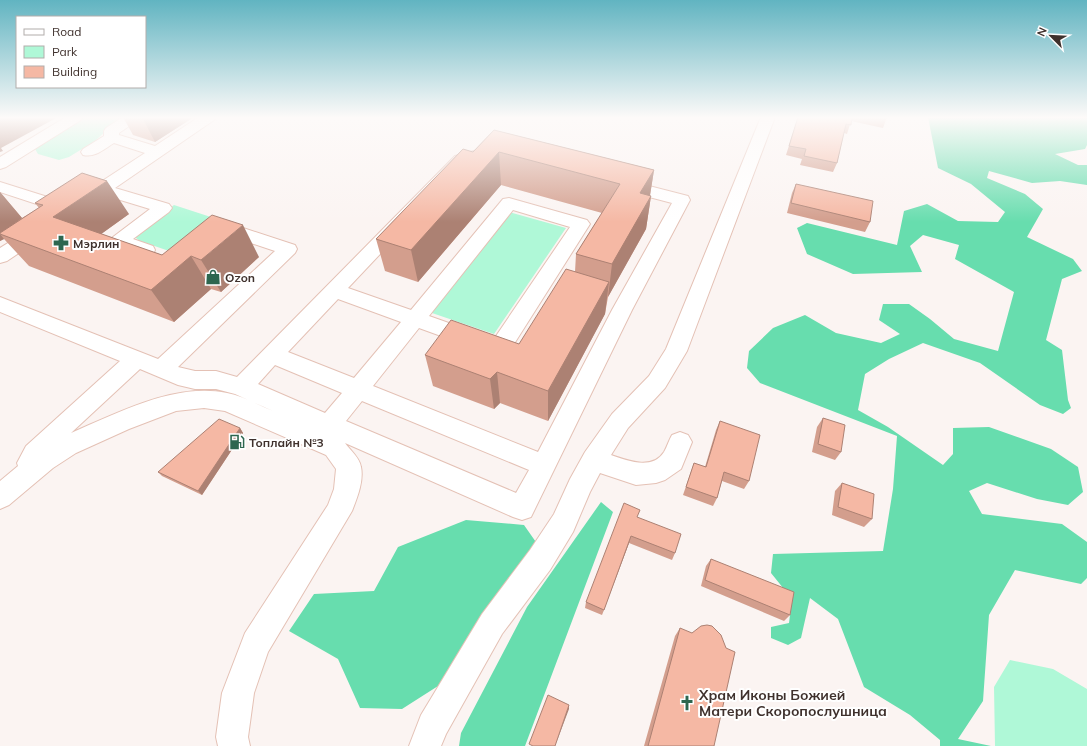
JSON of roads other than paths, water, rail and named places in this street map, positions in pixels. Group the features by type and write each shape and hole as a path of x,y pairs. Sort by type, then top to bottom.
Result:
{"street":[{"path":"0,164 20,152"},
{"path":"0,257 157,152"},
{"path":"241,388 461,159 490,152"},
{"path":"0,304 178,376 195,380 216,380 241,388 522,508 544,465 615,308 682,200 496,152"},
{"path":"425,746 432,726 492,624 540,560 564,523 579,487 594,460 620,421 657,382 676,351 754,152"},
{"path":"0,187 70,210"},
{"path":"102,189 163,208 119,241 160,255"},
{"path":"329,425 415,319 508,203 581,224 499,349 415,319 334,290"},
{"path":"161,368 288,249 222,227 204,242"},
{"path":"540,285 563,292"},
{"path":"272,355 544,465"},
{"path":"18,481 35,452 137,359"},
{"path":"0,497 44,460 67,446 121,422 175,402 204,399 228,402 335,448 349,466 347,489 339,511 256,644 238,693 232,737 234,746"},
{"path":"594,460 636,474 656,472 672,461 680,442"}],"place":[{"name":"Мэрлин","path":"61,243"},
{"name":"Ozon","path":"213,277"},
{"name":"Топлайн №3","path":"237,442"},
{"name":"Храм Иконы Божией Матери Скоропослушница","path":"687,703"}]}
